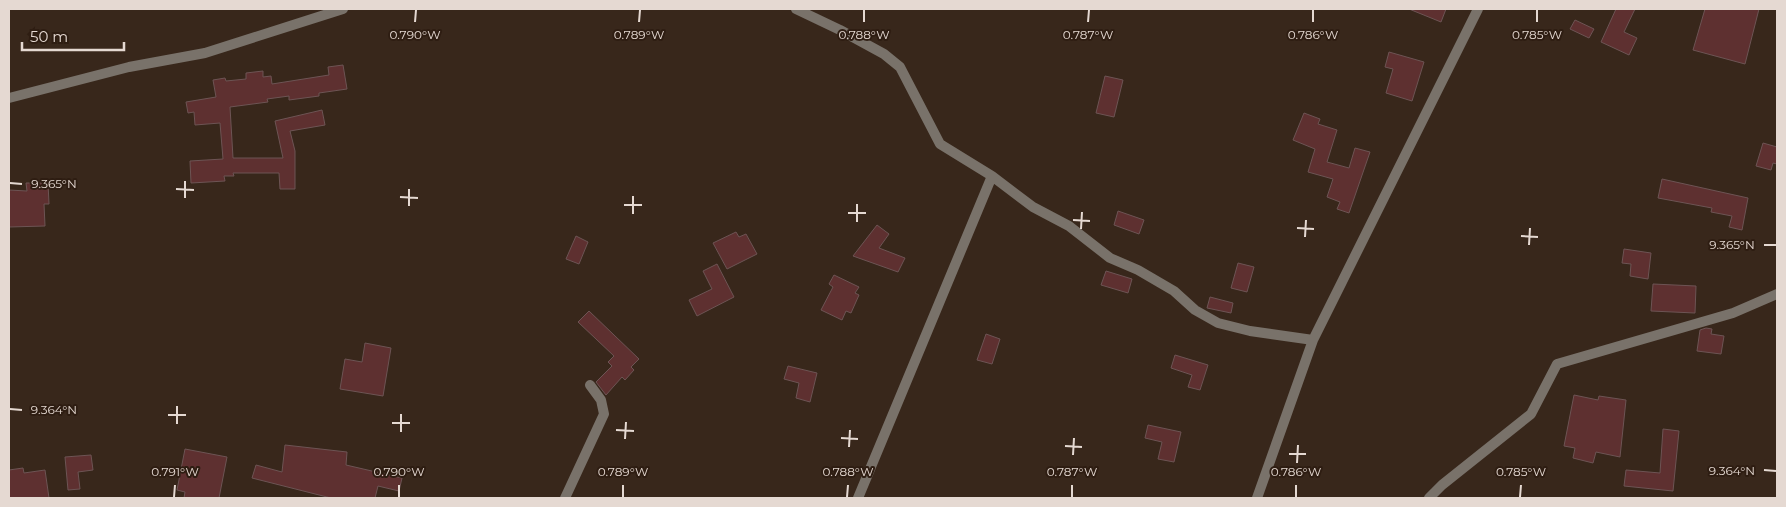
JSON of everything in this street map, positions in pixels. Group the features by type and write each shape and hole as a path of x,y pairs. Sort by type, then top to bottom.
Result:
{"street":[{"path":"9,98 129,67 205,52 343,9"},
{"path":"796,9 884,54 900,67 940,144 992,176 1033,207 1069,226 1110,258 1138,270 1174,291 1196,310 1218,323 1250,332 1313,340"},
{"path":"1257,498 1313,340 1478,9"},
{"path":"858,498 992,176"},
{"path":"1429,498 1442,484 1531,414 1557,364 1733,313 1777,294"},
{"path":"565,498 604,414 601,400 590,385"}],"building":[{"path":"1409,9 1446,9 1441,22"},
{"path":"1616,9 1635,9 1624,32 1637,38 1629,55 1601,42"},
{"path":"1705,9 1759,9 1745,64 1693,50"},
{"path":"1575,20 1594,29 1589,38 1570,29"},
{"path":"1389,52 1424,62 1412,101 1386,93 1393,69 1385,67"},
{"path":"343,65 347,89 319,93 319,96 289,100 289,96 267,99 268,102 230,107 233,158 283,158 275,121 322,110 325,125 290,131 295,151 295,189 280,189 279,173 233,173 234,176 224,176 225,181 191,183 190,161 223,159 220,123 195,125 194,112 188,113 186,102 216,97 213,80 225,78 226,81 246,79 246,73 263,71 263,77 271,76 272,84 329,75 328,67"},
{"path":"1105,76 1123,80 1114,117 1096,113"},
{"path":"1304,113 1320,119 1318,124 1337,130 1327,162 1349,168 1355,148 1370,152 1349,213 1337,209 1340,202 1327,197 1333,179 1308,172 1315,149 1293,140"},
{"path":"1763,143 1777,147 1777,164 1773,163 1771,170 1756,166"},
{"path":"1662,179 1748,198 1742,230 1729,227 1732,216 1711,212 1712,208 1658,198"},
{"path":"26,183 48,183 49,204 44,204 45,226 9,227 9,190 27,191"},
{"path":"1118,211 1144,220 1139,234 1114,225"},
{"path":"877,225 889,234 879,248 905,258 898,272 853,256"},
{"path":"736,232 739,237 746,234 757,254 727,269 713,243"},
{"path":"576,236 588,242 579,264 566,259"},
{"path":"1624,249 1651,253 1648,279 1630,276 1631,264 1622,263"},
{"path":"1238,263 1254,267 1247,292 1231,288"},
{"path":"717,264 734,297 697,316 689,300 712,289 703,271"},
{"path":"1106,271 1132,279 1128,293 1101,285"},
{"path":"834,275 859,287 855,293 859,295 851,313 846,311 842,320 821,310 833,287 829,284"},
{"path":"1653,284 1696,286 1695,313 1651,311"},
{"path":"1210,297 1233,303 1231,313 1207,308"},
{"path":"589,311 639,359 631,367 634,370 625,380 622,377 606,395 596,382 612,366 608,362 614,356 578,322"},
{"path":"1712,329 1711,334 1724,336 1721,354 1697,351 1700,330"},
{"path":"986,334 1000,339 992,364 977,360"},
{"path":"365,343 391,348 383,396 340,389 345,359 362,362"},
{"path":"1175,355 1208,365 1200,390 1188,387 1192,375 1171,368"},
{"path":"788,366 817,373 810,402 796,398 799,383 784,379"},
{"path":"1574,395 1598,400 1599,396 1626,400 1620,457 1596,452 1593,463 1573,458 1575,448 1564,446"},
{"path":"1148,425 1181,432 1174,462 1158,459 1162,442 1145,438"},
{"path":"1663,429 1679,431 1673,491 1624,486 1626,470 1660,473"},
{"path":"285,445 347,452 346,465 402,478 399,491 378,486 375,498 331,498 252,478 256,465 282,472"},
{"path":"185,449 227,457 219,498 184,498 185,492 177,490"},
{"path":"91,455 93,470 78,472 80,489 68,490 65,457"},
{"path":"23,468 24,473 45,470 49,498 9,498 9,470"}]}
